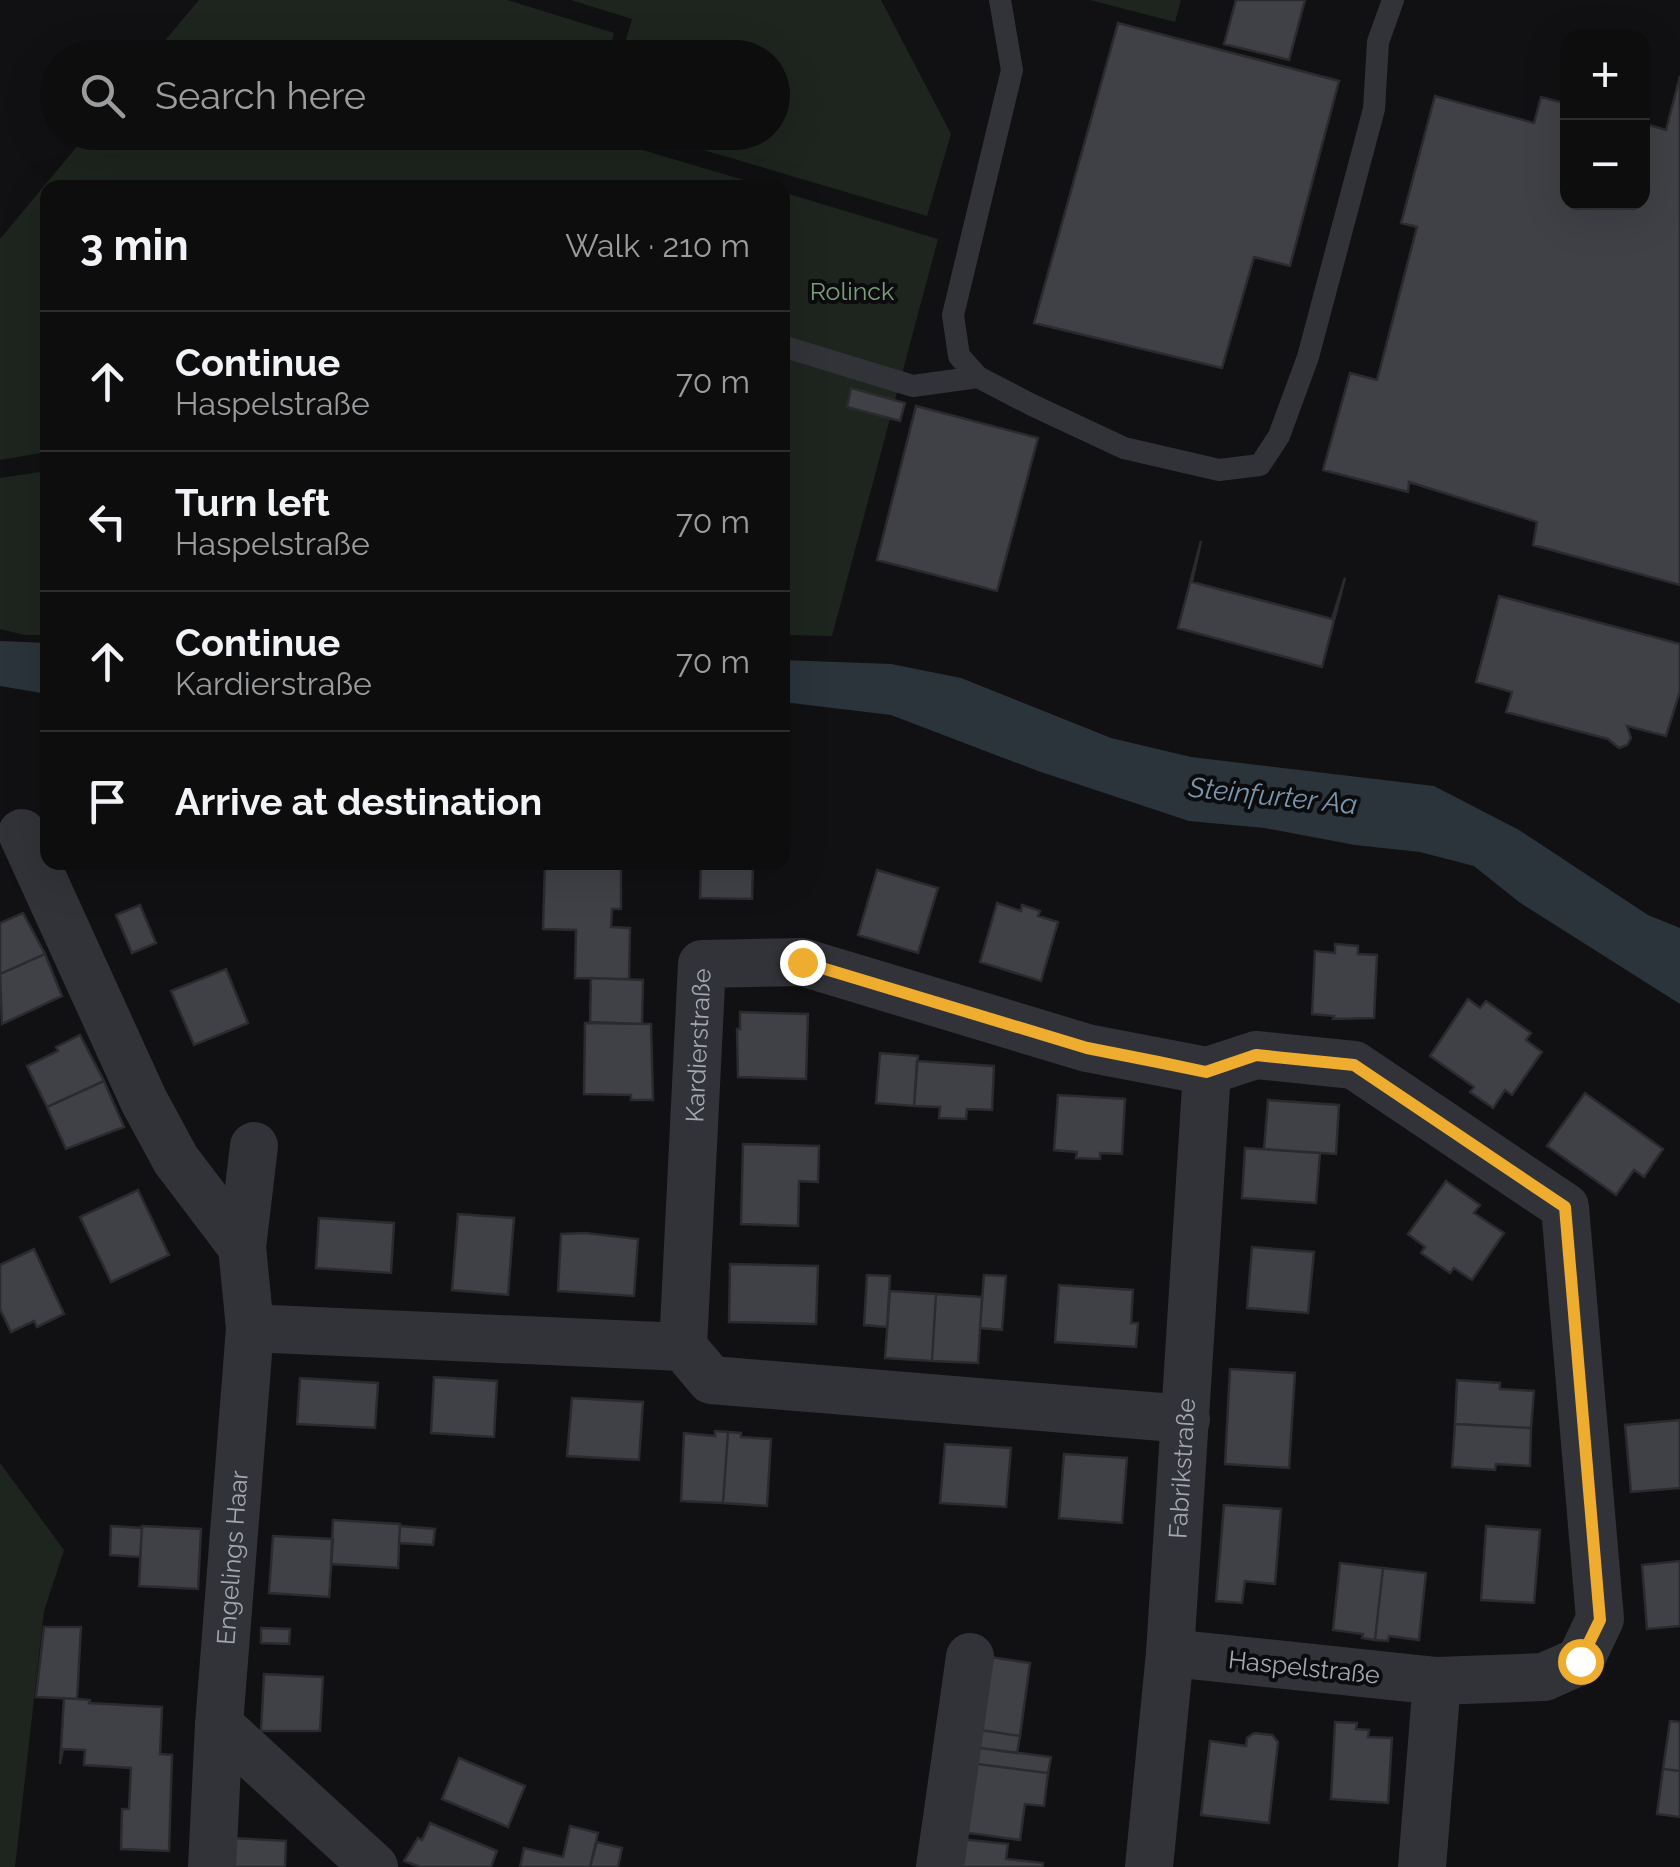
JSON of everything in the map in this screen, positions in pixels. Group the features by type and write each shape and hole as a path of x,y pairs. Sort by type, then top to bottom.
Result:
{"street":[{"path":"22,833 144,1101 176,1160 242,1247"},
{"name":"Kardierstraße","path":"683,1346 702,964 802,962 1087,1048 1206,1072"},
{"name":"Haspelstraße","path":"1170,1653 1437,1681 1544,1677 1580,1661 1600,1620 1565,1207 1354,1065 1256,1055 1206,1072"},
{"name":"Fabrikstraße","path":"1149,1867 1170,1653 1206,1072"},
{"name":"Engelings Haar","path":"212,1867 250,1328 242,1247 254,1146"},
{"path":"250,1328 683,1346 711,1380 1186,1419"},
{"path":"940,1867 970,1657"},
{"path":"1422,1867 1437,1681"},
{"path":"219,1726 374,1867"}],"lane":[{"path":"1000,0 1012,70 953,315 959,356 978,377 1124,448 1219,470 1260,465 1279,436 1308,356 1374,108 1378,42 1393,0"},
{"path":"790,348 913,386 978,377"}],"green space":[{"path":"199,0 507,0 614,33 612,40 165,40"},
{"name":"Rolinck","path":"571,0 881,0 951,134 927,216 704,150 790,150 790,40 626,40 632,19"},
{"path":"1090,0 1181,0 1175,22"},
{"path":"74,150 642,150 743,180 49,180"},
{"path":"40,191 40,453 0,460 0,239"},
{"name":"Rolinck","path":"790,194 938,239 832,636 790,635"},
{"path":"40,472 40,635 0,629 0,478"},
{"path":"0,1463 64,1550 44,1611 15,1867 0,1867"}],"water":[{"path":"0,641 40,643 40,693 0,686"},
{"name":"Steinfurter Aa","path":"790,660 891,664 961,678 1111,738 1191,757 1434,786 1519,830 1648,915 1680,928 1680,1004 1519,902 1474,866 1420,852 1264,828 1189,821 1038,771 891,715 790,703"}],"building":[{"path":"1236,0 1305,0 1289,60 1224,44"},
{"path":"1118,23 1339,81 1290,266 1254,257 1222,368 1034,323"},
{"path":"1680,76 1680,585 1533,545 1537,522 1409,482 1408,492 1323,470 1350,373 1377,380 1417,227 1401,223 1435,96 1534,123 1541,97 1560,102 1560,210 1650,210 1650,125 1666,130"},
{"path":"851,388 905,403 900,421 847,407"},
{"path":"916,406 1038,438 997,591 877,560"},
{"path":"1201,541 1192,582 1332,619 1345,578 1322,667 1178,628"},
{"path":"1499,596 1680,644 1680,691 1666,736 1627,726 1631,738 1619,748 1608,739 1506,712 1512,692 1476,682"},
{"path":"545,870 621,870 621,909 612,909 611,927 630,928 629,979 575,978 576,930 543,929"},
{"path":"701,870 753,870 752,899 700,898"},
{"path":"877,870 938,888 918,953 858,935"},
{"path":"997,903 1021,911 1022,905 1040,911 1038,916 1058,922 1041,981 980,962"},
{"path":"140,905 156,943 132,953 116,915"},
{"path":"23,913 45,954 0,974 0,923"},
{"path":"1335,944 1358,946 1358,954 1377,955 1374,1018 1333,1019 1334,1016 1312,1014 1315,951 1335,953"},
{"path":"45,954 62,996 2,1024 0,974"},
{"path":"226,969 248,1023 194,1045 171,991"},
{"path":"591,978 643,980 642,1024 590,1022"},
{"path":"1468,999 1480,1008 1486,1001 1531,1033 1526,1040 1542,1052 1512,1095 1505,1090 1493,1108 1470,1092 1474,1087 1430,1056"},
{"path":"740,1012 808,1014 806,1079 738,1077"},
{"path":"585,1023 651,1024 653,1100 631,1100 631,1095 584,1094"},
{"path":"80,1035 104,1081 47,1107 27,1066"},
{"path":"880,1053 918,1056 914,1106 876,1103"},
{"path":"917,1061 994,1066 992,1110 967,1109 966,1119 939,1118 940,1107 914,1106"},
{"path":"104,1081 124,1127 66,1149 47,1107"},
{"path":"1585,1093 1663,1149 1644,1177 1634,1170 1616,1195 1547,1146"},
{"path":"1058,1095 1125,1099 1122,1154 1100,1153 1100,1159 1076,1158 1077,1152 1054,1150"},
{"path":"1268,1100 1339,1105 1336,1154 1264,1149"},
{"path":"743,1144 819,1146 818,1182 799,1181 798,1226 741,1224"},
{"path":"1245,1148 1320,1153 1316,1203 1242,1198"},
{"path":"1446,1181 1480,1205 1474,1213 1504,1233 1472,1280 1454,1268 1450,1273 1421,1253 1425,1247 1408,1234"},
{"path":"138,1190 169,1255 111,1282 80,1217"},
{"path":"458,1214 514,1218 508,1295 452,1290"},
{"path":"319,1218 394,1223 391,1273 316,1268"},
{"path":"561,1234 638,1239 634,1296 558,1291"},
{"path":"1252,1247 1314,1252 1308,1313 1247,1308"},
{"path":"34,1249 64,1314 37,1327 34,1321 11,1332 0,1309 0,1265"},
{"path":"730,1264 818,1266 816,1324 729,1322"},
{"path":"867,1275 890,1276 887,1327 864,1325"},
{"path":"984,1275 1006,1276 1002,1330 980,1328"},
{"path":"1059,1285 1133,1290 1131,1323 1138,1323 1136,1347 1055,1342"},
{"path":"890,1291 936,1294 932,1361 885,1358"},
{"path":"936,1294 982,1297 978,1363 932,1361"},
{"path":"1230,1369 1295,1373 1289,1468 1225,1464"},
{"path":"434,1377 497,1381 494,1437 431,1433"},
{"path":"300,1378 378,1383 375,1428 297,1424"},
{"path":"1457,1380 1500,1383 1500,1389 1534,1391 1531,1428 1455,1424"},
{"path":"572,1398 643,1402 639,1460 567,1456"},
{"path":"1680,1420 1680,1488 1631,1492 1625,1425"},
{"path":"1455,1424 1531,1428 1530,1466 1496,1464 1495,1470 1452,1467"},
{"path":"715,1431 728,1432 723,1503 681,1501 684,1433 715,1436"},
{"path":"728,1432 771,1439 767,1506 723,1503"},
{"path":"945,1444 1011,1448 1006,1507 940,1503"},
{"path":"1064,1454 1127,1458 1122,1523 1059,1518"},
{"path":"1224,1505 1281,1509 1275,1584 1245,1581 1242,1603 1216,1601"},
{"path":"333,1520 400,1524 398,1568 331,1564"},
{"path":"111,1526 142,1528 140,1557 110,1555"},
{"path":"142,1526 201,1529 198,1589 139,1586"},
{"path":"400,1526 435,1529 433,1545 399,1543"},
{"path":"1486,1526 1540,1530 1534,1603 1481,1600"},
{"path":"273,1536 333,1539 329,1597 269,1593"},
{"path":"1680,1561 1680,1626 1647,1629 1642,1565"},
{"path":"1340,1563 1383,1568 1375,1640 1362,1638 1363,1634 1333,1630"},
{"path":"1383,1568 1426,1573 1419,1640 1389,1636 1388,1641 1375,1640"},
{"path":"44,1627 81,1627 77,1699 36,1697"},
{"path":"261,1628 290,1629 289,1644 261,1643"},
{"path":"984,1656 1030,1663 1020,1736 974,1729"},
{"path":"264,1674 323,1677 320,1731 261,1731"},
{"path":"64,1698 162,1707 160,1754 172,1755 169,1851 121,1849 122,1809 129,1809 131,1768 84,1765 85,1750 63,1749 60,1764"},
{"path":"1670,1721 1680,1722 1680,1771 1663,1769"},
{"path":"1335,1722 1357,1723 1356,1729 1369,1730 1368,1737 1392,1738 1388,1803 1331,1799"},
{"path":"974,1729 1020,1736 1017,1753 972,1747"},
{"path":"1254,1733 1272,1735 1278,1742 1269,1823 1201,1815 1210,1741 1246,1746 1247,1738"},
{"path":"972,1747 1051,1757 1048,1773 970,1763"},
{"path":"459,1758 525,1786 508,1827 442,1799"},
{"path":"970,1763 1048,1773 1044,1806 1025,1804 1020,1840 962,1832"},
{"path":"1663,1769 1680,1771 1680,1817 1657,1814"},
{"path":"430,1823 497,1851 491,1867 420,1867 404,1861"},
{"path":"570,1826 598,1833 590,1867 520,1867 524,1848 563,1857"},
{"path":"232,1838 286,1841 285,1867 230,1867"},
{"path":"960,1839 1008,1844 1006,1859 1043,1863 1043,1867 956,1867"},
{"path":"597,1842 622,1848 618,1867 590,1867"}],"route":[{"path":"802,962 1087,1048 1206,1072 1256,1055 1354,1065 1565,1207 1600,1620 1580,1661"}]}
